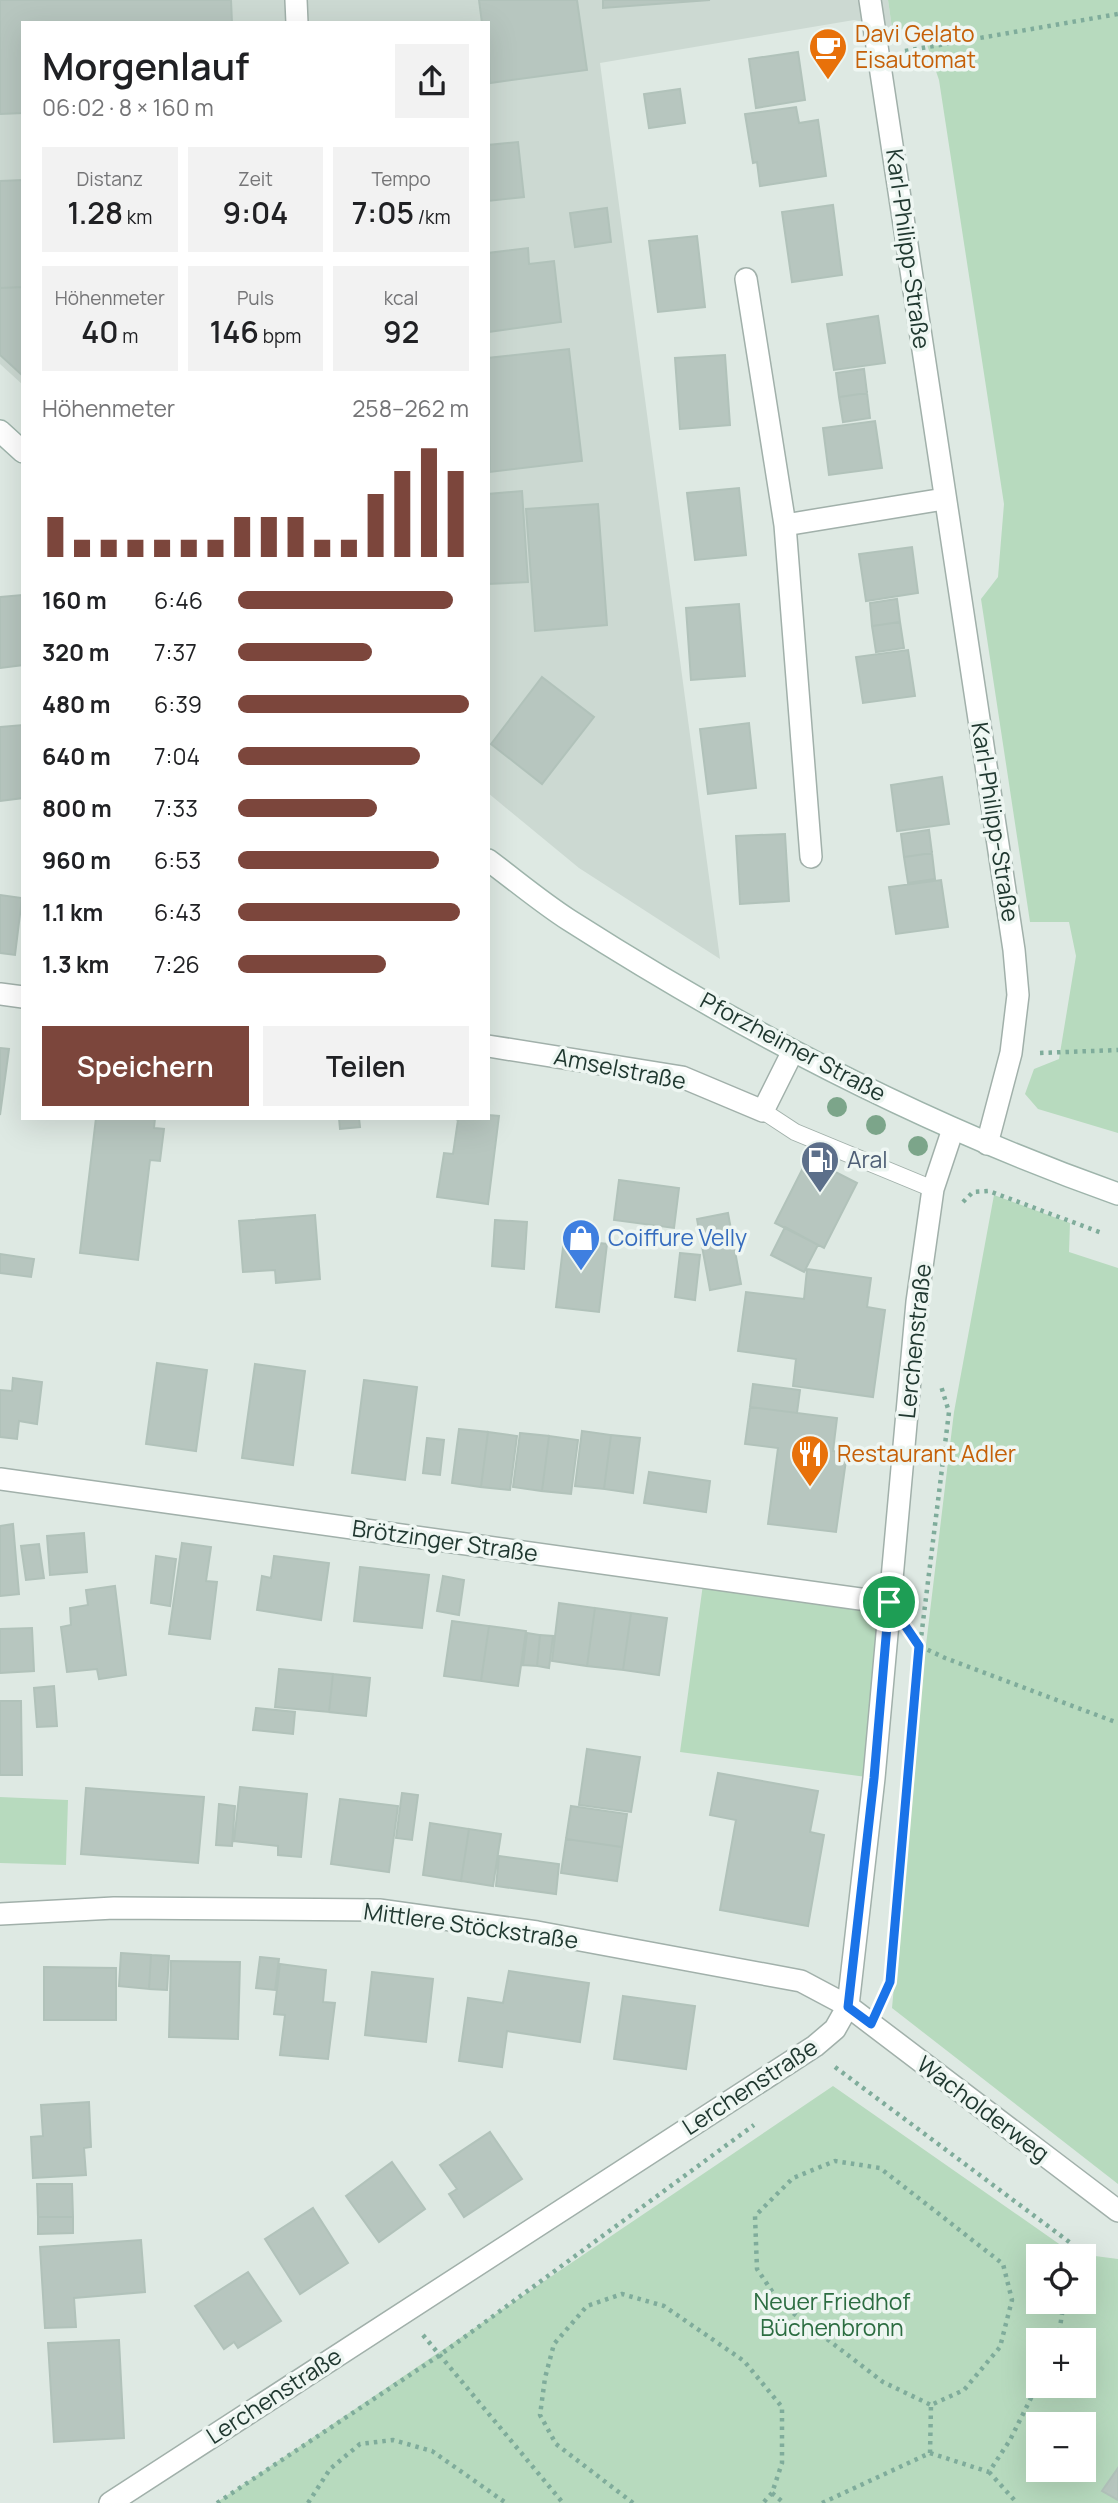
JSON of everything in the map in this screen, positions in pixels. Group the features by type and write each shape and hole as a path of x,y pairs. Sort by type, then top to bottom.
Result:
{"street":[{"path":"296,0 297,21"},
{"name":"Karl-Philipp-Straße","path":"870,0 1014,950 1018,995 1011,1053 987,1144"},
{"path":"746,279 785,525 811,857"},
{"path":"0,431 21,450"},
{"path":"785,525 944,499"},
{"name":"Pforzheimer Straße","path":"490,861 567,919 793,1051 987,1144 1041,1167 1118,1194"},
{"path":"0,994 21,997"},
{"name":"Amselstraße","path":"490,1046 682,1077 763,1111"},
{"path":"763,1111 793,1051"},
{"name":"Lerchenstraße","path":"110,2503 815,2046 835,2029 848,2007 874,1778 917,1302 933,1189 953,1129"},
{"name":"Brötzinger Straße","path":"0,1479 889,1602"},
{"name":"Mittlere Stöckstraße","path":"0,1914 114,1908 379,1910 537,1932 801,1981 848,2007"},
{"name":"Wacholderweg","path":"848,2007 1118,2211"}],"lane":[{"path":"763,1111 795,1132 933,1189"}],"path":[{"path":"879,55 1118,14"},
{"path":"1011,1053 1118,1050"},
{"path":"957,1212 973,1192 989,1191 1102,1233"},
{"path":"871,2024 890,1982 919,1646 949,1412 938,1374"},
{"path":"889,1602 919,1646 1118,1723"},
{"path":"815,2046 834,2066 1072,2244"},
{"path":"217,2503 440,2355 755,2124"},
{"path":"835,2161 880,2168 1003,2264 1012,2300 1000,2347 964,2390 931,2406 883,2382 780,2302 757,2269 755,2216 793,2178 835,2161"},
{"path":"633,2503 556,2444 540,2415 545,2378 554,2344 587,2306 622,2294 664,2306 744,2361 782,2407 782,2463 772,2493 763,2503"},
{"path":"403,2312 564,2503"},
{"path":"989,2472 1010,2440 1031,2398"},
{"path":"930,2452 931,2406"},
{"path":"308,2503 330,2469 360,2444 393,2440 432,2451 506,2503"},
{"path":"822,2503 930,2452 989,2472 1017,2503"},
{"path":"772,2493 784,2503"}],"shaded area":[{"path":"0,0 888,0 892,28 854,20 600,63 720,959 579,868 490,795 490,21 21,21 21,383 0,364"}],"green space":[{"path":"888,0 1118,0 1118,1133 1038,1109 1025,1094 1034,1069 1059,1059 1076,956 1069,922 1030,922 981,599 998,577 1004,504 939,80 923,33 892,28"},
{"path":"994,1195 1070,1223 1069,1252 1118,1268 1118,2184 892,2008 923,1670 954,1412"},
{"path":"704,1577 889,1603 874,1778 680,1752"},
{"path":"0,1797 68,1800 66,1865 0,1863"},
{"name":"Neuer Friedhof Büchenbronn","path":"833,2086 1059,2244 1026,2244 1026,2314 1096,2314 1096,2256 1118,2259 1118,2503 216,2503"}],"building":[{"path":"0,0 231,0 232,21 21,21 21,113 0,114"},
{"path":"479,0 577,0 587,70 490,83 490,21 482,21"},
{"path":"603,0 710,0 603,8"},
{"path":"798,52 805,100 756,108 749,59"},
{"path":"680,89 685,123 649,128 644,94"},
{"path":"796,107 799,123 818,120 826,176 760,186 757,162 753,163 745,114"},
{"path":"518,142 524,197 490,201 490,145"},
{"path":"21,180 21,287 0,288 0,181"},
{"path":"833,205 842,275 792,282 782,212"},
{"path":"607,208 611,242 575,247 570,213"},
{"path":"697,236 705,307 658,312 649,241"},
{"path":"528,248 529,264 554,261 561,322 490,332 490,253"},
{"path":"21,287 21,374 0,355 0,288"},
{"path":"878,316 885,363 834,370 827,324"},
{"path":"569,349 582,461 490,472 490,358"},
{"path":"725,355 730,425 680,429 675,358"},
{"path":"864,369 867,393 839,397 836,373"},
{"path":"867,393 870,418 843,422 839,397"},
{"path":"875,421 882,468 829,475 823,428"},
{"path":"739,488 746,555 695,560 687,493"},
{"path":"522,491 528,582 490,584 490,494"},
{"path":"598,504 607,625 535,631 526,509"},
{"path":"912,547 918,593 866,601 859,554"},
{"path":"21,595 21,665 0,668 0,597"},
{"path":"897,599 900,622 872,626 870,603"},
{"path":"739,604 745,676 691,680 686,608"},
{"path":"900,622 904,648 876,652 872,626"},
{"path":"908,650 915,696 863,703 856,657"},
{"path":"542,677 594,717 542,784 491,744"},
{"path":"749,723 756,788 708,794 700,729"},
{"path":"21,725 21,798 0,801 0,727"},
{"path":"942,777 949,824 897,831 891,785"},
{"path":"929,830 932,853 904,857 901,834"},
{"path":"785,834 789,901 740,904 736,836"},
{"path":"932,853 935,879 908,883 904,857"},
{"path":"941,880 948,927 896,934 889,887"},
{"path":"0,895 21,898 15,955 0,953"},
{"path":"0,1048 9,1049 0,1115"},
{"path":"490,1115 499,1116 488,1204 437,1197 444,1153 453,1154 458,1120 490,1120"},
{"path":"96,1120 155,1120 154,1128 164,1129 160,1161 150,1160 138,1260 80,1253"},
{"path":"339,1120 359,1120 360,1127 340,1129"},
{"path":"808,1158 857,1183 824,1248 775,1223"},
{"path":"619,1180 679,1188 674,1228 614,1220"},
{"path":"728,1213 741,1284 710,1290 697,1219"},
{"path":"315,1215 320,1279 276,1283 275,1270 243,1272 239,1221"},
{"path":"495,1220 527,1222 524,1269 492,1266"},
{"path":"785,1227 818,1245 804,1272 771,1255"},
{"path":"564,1239 607,1244 599,1312 556,1307"},
{"path":"680,1253 700,1255 695,1300 675,1297"},
{"path":"0,1254 34,1259 31,1277 0,1273"},
{"path":"807,1269 871,1278 867,1307 885,1310 873,1397 793,1386 796,1359 738,1351 746,1292 804,1299"},
{"path":"157,1363 207,1370 196,1451 146,1444"},
{"path":"255,1364 305,1371 293,1465 242,1458"},
{"path":"13,1378 42,1382 37,1424 19,1421 17,1439 0,1437 0,1390 12,1391"},
{"path":"364,1380 417,1387 405,1480 352,1473"},
{"path":"753,1384 800,1390 797,1413 750,1407"},
{"path":"750,1407 837,1418 833,1451 847,1453 836,1532 768,1524 778,1448 745,1444"},
{"path":"459,1429 488,1432 481,1487 452,1483"},
{"path":"582,1431 611,1435 604,1489 575,1486"},
{"path":"488,1432 517,1436 510,1490 481,1487"},
{"path":"520,1433 549,1436 542,1491 513,1487"},
{"path":"611,1435 640,1438 633,1493 604,1489"},
{"path":"549,1436 578,1440 571,1494 542,1491"},
{"path":"427,1438 444,1440 440,1475 423,1473"},
{"path":"649,1472 710,1481 706,1512 644,1503"},
{"path":"13,1524 19,1594 0,1596 0,1526"},
{"path":"84,1533 87,1572 50,1575 47,1536"},
{"path":"182,1543 211,1547 206,1581 217,1582 210,1639 169,1634"},
{"path":"39,1544 44,1578 26,1580 21,1546"},
{"path":"156,1556 176,1559 170,1606 151,1603"},
{"path":"274,1556 329,1563 321,1620 257,1610 262,1576 271,1578"},
{"path":"360,1567 429,1575 422,1628 354,1621"},
{"path":"443,1576 464,1580 459,1615 437,1611"},
{"path":"115,1586 126,1675 99,1679 97,1669 67,1672 61,1627 71,1625 70,1608 88,1605 86,1590"},
{"path":"559,1603 595,1608 587,1666 552,1661"},
{"path":"595,1608 631,1613 623,1670 587,1666"},
{"path":"631,1613 667,1618 659,1675 623,1670"},
{"path":"452,1621 489,1626 481,1681 444,1676"},
{"path":"489,1626 526,1631 518,1686 481,1681"},
{"path":"32,1628 34,1671 0,1673 0,1629"},
{"path":"527,1633 540,1635 537,1666 523,1665"},
{"path":"540,1635 553,1636 549,1668 537,1666"},
{"path":"279,1669 333,1674 329,1712 275,1707"},
{"path":"333,1674 370,1678 366,1716 329,1712"},
{"path":"54,1686 57,1726 37,1727 34,1688"},
{"path":"0,1701 21,1701 22,1775 0,1775"},
{"path":"256,1708 295,1712 293,1734 253,1730"},
{"path":"587,1749 640,1757 631,1812 579,1805"},
{"path":"718,1773 818,1791 810,1832 824,1835 808,1926 720,1910 736,1820 710,1815"},
{"path":"240,1787 307,1794 301,1857 278,1855 278,1846 234,1841"},
{"path":"86,1788 204,1797 198,1863 81,1854"},
{"path":"402,1793 418,1795 412,1840 396,1838"},
{"path":"340,1799 398,1806 389,1872 331,1864"},
{"path":"219,1804 235,1806 232,1846 216,1845"},
{"path":"571,1806 627,1814 622,1847 566,1839"},
{"path":"430,1823 469,1829 461,1881 423,1875"},
{"path":"469,1829 501,1834 493,1886 461,1881"},
{"path":"566,1839 622,1847 617,1881 561,1873"},
{"path":"499,1856 559,1864 556,1894 496,1886"},
{"path":"121,1953 151,1955 149,1989 119,1986"},
{"path":"151,1955 169,1956 167,1990 149,1989"},
{"path":"260,1957 279,1959 275,1990 256,1988"},
{"path":"171,1961 240,1962 238,2039 169,2037"},
{"path":"280,1964 326,1970 323,2002 335,2003 328,2059 280,2055 285,2015 274,2014"},
{"path":"44,1967 116,1968 116,2020 44,2020"},
{"path":"509,1971 589,1983 580,2042 507,2031 502,2067 459,2061 468,1998 503,2003"},
{"path":"372,1972 433,1979 426,2042 365,2035"},
{"path":"623,1996 695,2006 686,2069 614,2059"},
{"path":"89,2102 91,2147 84,2148 86,2175 33,2178 31,2137 43,2136 41,2105"},
{"path":"490,2132 522,2179 464,2217 449,2194 457,2189 440,2165"},
{"path":"392,2162 425,2209 379,2242 346,2196"},
{"path":"37,2184 72,2184 73,2217 38,2217"},
{"path":"313,2208 348,2263 300,2294 265,2239"},
{"path":"38,2217 73,2217 73,2233 38,2234"},
{"path":"141,2240 145,2292 74,2298 76,2327 45,2328 40,2247"},
{"path":"248,2272 281,2321 238,2348 234,2342 224,2349 195,2306"},
{"path":"119,2340 124,2438 54,2442 48,2343"},
{"path":"1118,2468 1118,2500 1102,2491"}],"place":[{"name":"Davi Gelato Eisautomat","path":"828,81"},
{"name":"Aral","path":"820,1194"},
{"name":"Coiffure Velly","path":"581,1272"},
{"name":"Restaurant Adler","path":"810,1488"}],"route":[{"path":"889,1602 919,1646 890,1982 871,2024 848,2007 874,1778 889,1602"}]}
